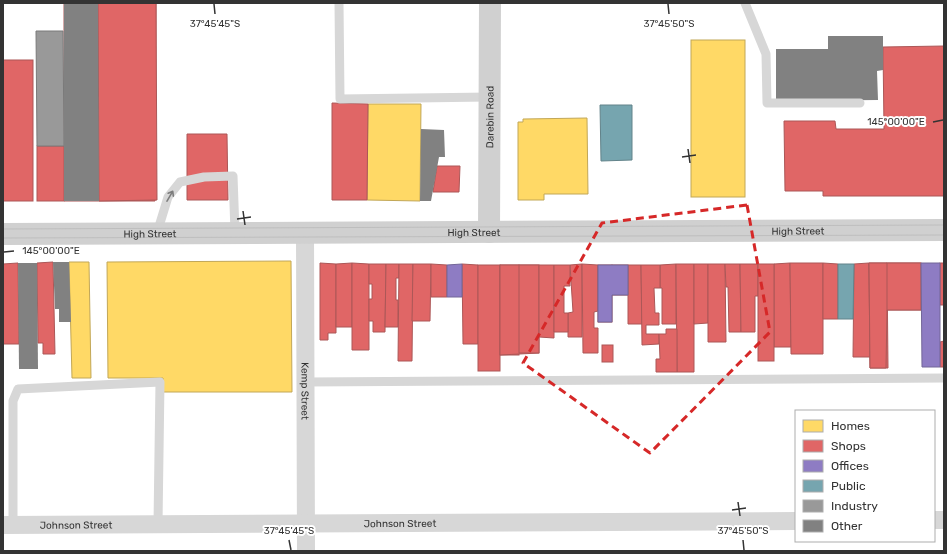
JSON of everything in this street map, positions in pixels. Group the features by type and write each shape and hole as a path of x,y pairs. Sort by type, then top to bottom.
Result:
{"main road":[{"name":"Darebin Road","path":"489,232 490,3"},
{"name":"High Street","path":"3,234 944,230"}],"street":[{"name":"Kemp Street","path":"305,232 306,551"},
{"name":"Johnson Street","path":"8,525 795,521"}],"lane":[{"path":"339,3 340,99 489,97"},
{"path":"745,3 766,54 767,103 860,103"},
{"path":"157,233 168,197 180,182 204,177 233,176 235,232"},
{"path":"306,382 944,378"},
{"path":"8,525 13,401 18,389 160,382 158,524"}],"highlighted area":[{"path":"747,205 770,332 650,453 523,363 602,223"}],"building: Homes":[{"path":"691,40 745,40 745,197 691,197"},
{"path":"368,104 421,104 420,201 367,200"},
{"path":"587,118 588,194 544,194 544,200 518,200 518,122 523,122 523,119"},
{"path":"291,261 292,392 163,392 163,378 108,378 107,262"},
{"path":"69,262 89,262 91,378 72,378"}],"building: Shops":[{"path":"64,3 156,3 155,201 64,201"},
{"path":"98,3 156,3 157,200 99,201"},
{"path":"944,46 944,196 823,196 823,191 785,191 784,121 835,121 836,129 884,129 883,47"},
{"path":"3,60 33,60 33,201 3,201"},
{"path":"332,103 368,104 367,200 332,200"},
{"path":"187,134 227,134 228,200 187,200"},
{"path":"37,146 64,146 64,201 37,201"},
{"path":"437,166 460,166 459,192 433,192"},
{"path":"53,262 55,354 43,354 43,343 38,343 37,263"},
{"path":"18,263 19,344 3,344 3,264"},
{"path":"320,263 336,264 336,333 328,333 328,340 320,340"},
{"path":"352,263 352,327 336,327 336,264"},
{"path":"352,263 369,264 369,350 352,350"},
{"path":"790,263 791,347 774,347 774,264"},
{"path":"790,263 823,263 823,354 791,354"},
{"path":"823,263 838,264 838,319 823,319"},
{"path":"869,263 870,357 853,357 854,264"},
{"path":"869,263 887,263 888,368 870,368"},
{"path":"869,263 921,263 921,310 887,310 886,368 870,368"},
{"path":"887,263 921,263 921,310 887,310"},
{"path":"940,263 944,263 944,305 940,305"},
{"path":"369,264 386,264 385,332 373,332 373,321 369,321 369,299 372,299 372,284 369,284"},
{"path":"386,264 399,264 399,278 396,278 398,327 385,327"},
{"path":"399,264 413,264 412,361 398,361"},
{"path":"413,264 431,264 430,321 412,321"},
{"path":"431,264 447,265 447,297 431,297"},
{"path":"462,264 478,265 478,344 463,344"},
{"path":"582,264 582,337 568,337 568,313 573,312 570,265"},
{"path":"582,264 598,265 598,311 594,312 594,328 598,328 598,353 583,353"},
{"path":"676,264 676,324 662,324 662,288 660,288 660,265"},
{"path":"676,264 694,264 694,372 677,372"},
{"path":"694,264 708,264 708,323 694,324"},
{"path":"708,264 725,264 726,342 708,342"},
{"path":"725,264 740,264 741,332 729,332 728,287 726,287"},
{"path":"740,264 758,264 758,296 755,296 755,332 741,332"},
{"path":"758,264 774,264 774,361 758,361"},
{"path":"478,265 500,265 500,371 478,371"},
{"path":"500,265 519,265 519,355 500,355"},
{"path":"500,265 539,265 539,353 500,355"},
{"path":"519,265 539,265 539,353 519,353"},
{"path":"539,265 554,265 554,338 539,337"},
{"path":"554,265 570,265 570,286 564,286 564,313 568,313 568,332 554,332"},
{"path":"598,265 612,265 612,322 598,322"},
{"path":"612,265 628,265 628,295 612,295"},
{"path":"628,265 641,265 642,324 628,324"},
{"path":"641,265 660,265 660,288 654,288 655,313 659,313 659,325 646,325 646,334 659,334 659,344 642,345"},
{"path":"666,329 677,329 677,372 656,372 656,359 660,359 659,334 666,334"},
{"path":"944,341 944,367 940,367 940,342"},
{"path":"602,345 613,345 613,362 602,362"}],"building: Offices":[{"path":"921,263 940,263 940,367 922,367"},
{"path":"462,264 462,297 447,297 447,265"},
{"path":"598,265 628,265 628,295 612,295 612,322 598,322"}],"building: Public":[{"path":"600,105 632,105 632,160 601,161"},
{"path":"838,264 854,264 853,319 838,319"}],"building: Industry":[{"path":"36,31 63,31 64,146 37,146"}],"building: Other":[{"path":"64,3 98,3 99,201 64,201"},
{"path":"828,36 883,36 883,70 877,71 878,100 776,101 776,49 828,49"},
{"path":"421,129 444,130 445,157 439,157 431,201 420,201"},
{"path":"53,262 69,262 71,322 59,322 59,309 55,309"},
{"path":"18,263 37,263 38,369 19,369"}],"tram line":[{"path":"3,229 944,225"},
{"path":"3,238 944,235"}]}
